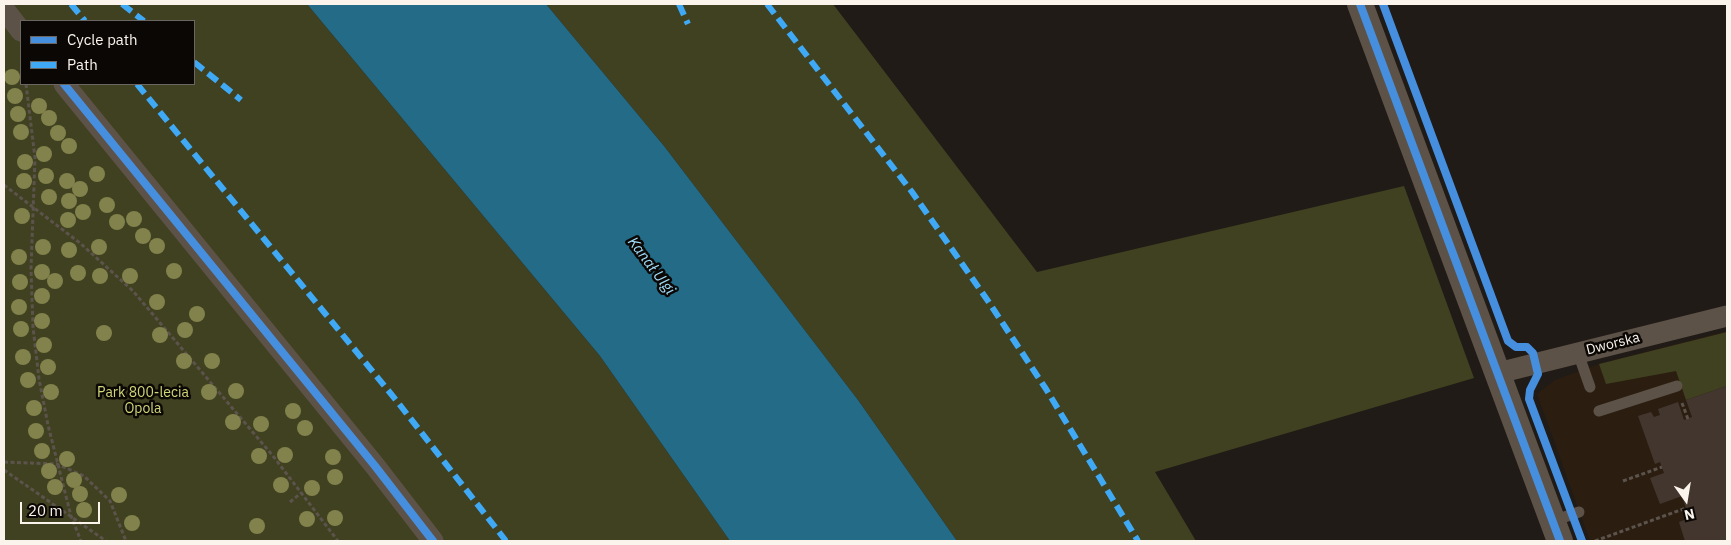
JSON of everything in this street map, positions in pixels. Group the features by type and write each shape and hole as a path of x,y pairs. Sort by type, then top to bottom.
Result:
{"street":[{"path":"1360,4 1557,531"},
{"path":"4,9 20,30"},
{"path":"65,85 375,466 433,541"},
{"name":"Dworska","path":"1498,374 1727,316"}],"lane":[{"path":"1578,353 1590,387"},
{"path":"1598,411 1676,386"},
{"path":"1557,531 1579,512"}],"path":[{"path":"26,85 34,158 31,269 33,327 39,378 57,464 71,516 81,541"},
{"path":"4,185 34,206 80,243 133,291 273,456 338,541"},
{"path":"4,462 57,464 84,476 110,501 126,541"},
{"path":"1623,481 1662,467"},
{"path":"4,470 106,541"},
{"path":"290,502 301,493"},
{"path":"1595,541 1686,508"}],"shaded area":[{"path":"1727,331 1727,541 1590,541 1537,394 1555,380 1599,364"}],"green space":[{"name":"Park 800-lecia Opola","path":"4,4 307,4 600,356 730,541 4,541"},
{"path":"546,4 833,4 1037,272 1404,186 1474,378 1155,472 1196,541 957,541 858,400 664,146"},
{"path":"1727,332 1727,386 1686,400 1676,371 1606,384 1599,364"}],"water":[{"name":"Kanał Ulgi","path":"307,4 546,4 664,146 858,400 957,541 730,541 600,356"}],"building":[{"path":"1727,386 1727,541 1685,541 1679,522 1689,518 1682,496 1660,504 1650,478 1664,473 1660,462 1655,464 1638,416 1651,412 1654,417 1660,415 1658,409 1678,402 1684,420 1692,417 1686,400"}],"marked path":[{"path":"71,4 84,20"},
{"path":"122,4 143,20"},
{"path":"679,4 688,24"},
{"path":"767,4 912,192 988,301 1046,389 1138,541"},
{"path":"195,63 241,100"},
{"path":"138,85 396,400 506,541"}],"cycle path":[{"path":"1360,4 1560,541"},
{"path":"1383,4 1508,341 1516,347 1527,347 1533,353 1538,374 1530,390 1529,399 1582,541"},
{"path":"65,85 375,466 433,541"}]}
